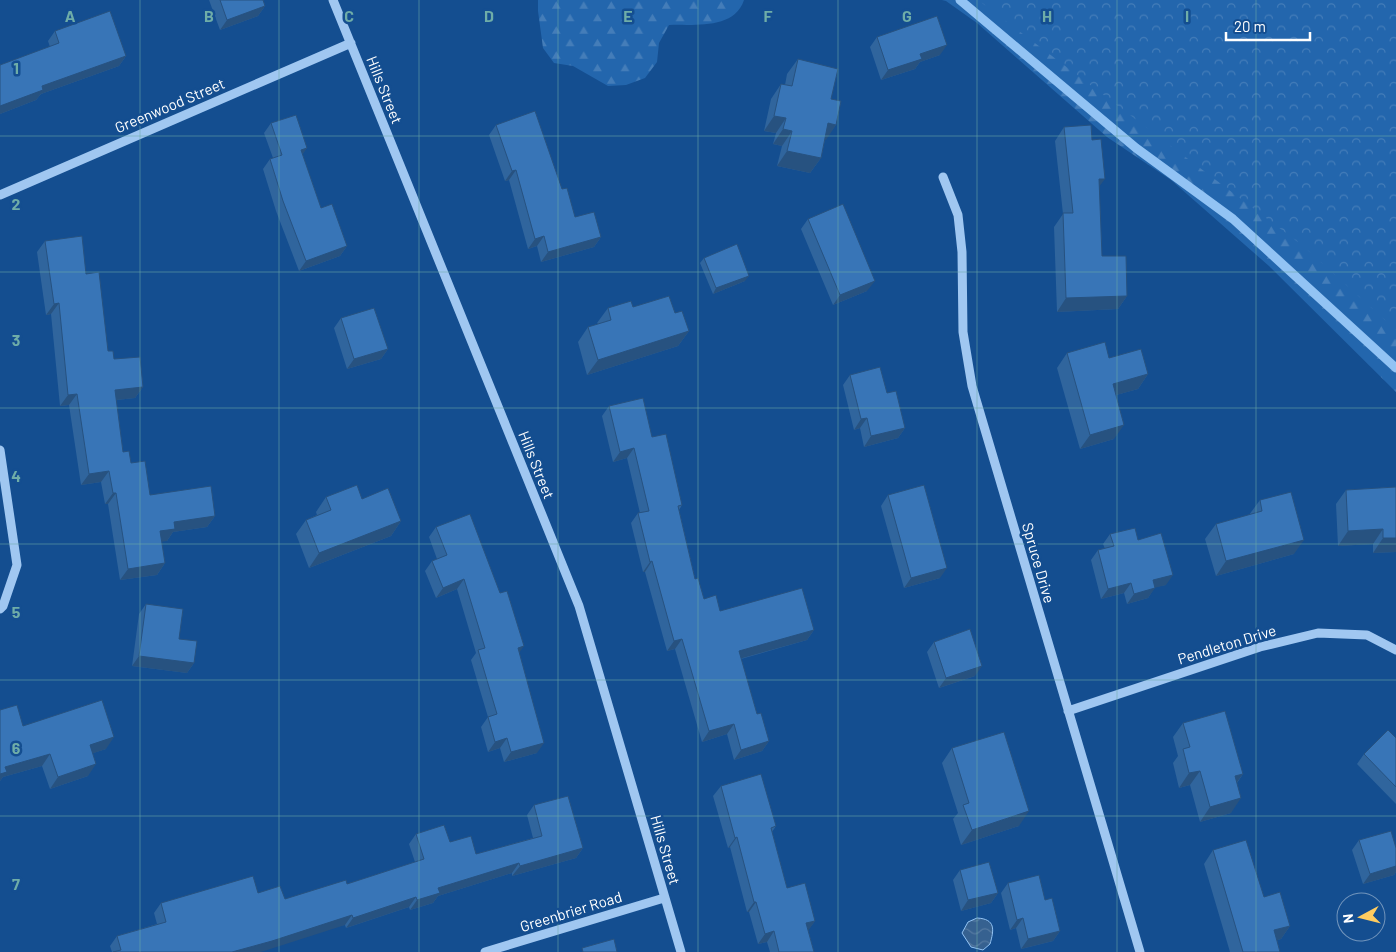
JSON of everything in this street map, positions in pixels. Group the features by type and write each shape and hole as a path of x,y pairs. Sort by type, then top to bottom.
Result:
{"street":[{"name":"Hills Street","path":"333,0 579,606 681,952"},
{"name":"Greenwood Street","path":"0,195 351,43"},
{"name":"Spruce Drive","path":"942,176 958,215 962,252 963,332 972,386 1140,952"},
{"path":"0,450 17,565 3,606 0,609"},
{"name":"Pendleton Drive","path":"1068,711 1260,647 1318,633 1367,635 1396,650"},
{"name":"Greenbrier Road","path":"485,952 664,898"}],"green space":[{"path":"538,0 744,0 739,10 722,21 701,25 669,25 659,43 657,62 645,78 626,85 608,86 573,66 554,63 543,48"},
{"path":"942,0 1396,0 1396,392 1269,266 1171,180 1107,137 977,23"},
{"path":"978,0 1396,0 1396,330 1303,246"}],"water":[{"path":"977,918 991,923 993,930 990,944 983,950 971,947 962,933 968,922"}],"building":[{"path":"220,0 263,0 265,6 227,20"},
{"path":"110,11 126,56 42,86 43,90 0,106 0,65 59,43 55,31"},
{"path":"937,16 947,45 920,54 922,59 888,70 877,37"},
{"path":"798,59 838,69 831,99 841,101 836,125 828,123 821,158 787,151 792,131 783,129 786,118 774,116 781,84 792,86"},
{"path":"535,111 562,189 567,188 575,217 594,212 601,237 548,252 544,236 535,239 516,170 512,171 496,125"},
{"path":"296,115 307,148 301,150 321,208 332,204 347,246 306,261 283,201 270,159 282,155 271,123"},
{"path":"1091,125 1092,140 1101,139 1105,179 1099,179 1102,256 1126,256 1127,296 1066,298 1063,213 1073,213 1064,127"},
{"path":"843,204 875,281 840,295 808,219"},
{"path":"82,236 86,274 99,272 108,351 113,351 114,359 140,357 143,387 115,390 123,452 129,451 131,463 145,461 150,495 211,486 215,516 174,522 175,529 160,531 165,563 128,569 116,493 113,493 109,471 89,474 77,394 68,395 59,303 54,304 45,241"},
{"path":"737,244 749,276 716,288 704,258"},
{"path":"669,296 675,313 682,311 689,331 598,360 588,327 611,320 608,308 631,301 633,307"},
{"path":"374,308 388,349 354,359 341,318"},
{"path":"1105,342 1109,358 1141,349 1148,374 1113,384 1124,425 1090,435 1067,353"},
{"path":"880,367 887,393 896,391 905,428 871,436 867,418 861,419 850,375"},
{"path":"643,398 652,437 666,434 682,505 678,506 695,579 698,578 704,599 716,595 720,611 802,588 814,630 739,651 757,714 761,713 769,741 741,750 734,724 709,731 682,639 674,641 652,561 650,562 638,513 649,511 634,448 620,452 609,406"},
{"path":"357,485 362,499 388,488 401,521 319,553 306,520 331,510 326,497"},
{"path":"924,485 947,568 911,578 888,495"},
{"path":"1396,487 1396,538 1383,538 1383,529 1348,531 1346,490"},
{"path":"1291,492 1304,540 1226,561 1216,524 1262,511 1260,500"},
{"path":"470,514 500,593 507,591 524,646 518,648 544,743 511,752 507,738 495,742 488,717 497,714 478,650 485,648 464,579 443,588 432,561 447,555 436,527"},
{"path":"1135,528 1138,540 1161,533 1173,575 1153,580 1155,588 1134,594 1131,583 1108,589 1098,550 1114,546 1110,534"},
{"path":"146,604 183,609 179,639 197,641 194,663 139,656"},
{"path":"970,629 982,666 946,678 934,642"},
{"path":"102,700 114,737 90,745 96,764 58,777 50,754 5,767 7,772 0,774 0,710 17,705 23,726"},
{"path":"1225,711 1243,774 1235,776 1241,798 1210,807 1200,771 1189,773 1183,749 1190,747 1183,723"},
{"path":"1388,730 1396,738 1396,787 1364,754"},
{"path":"1004,732 1029,811 972,830 963,805 969,803 952,748"},
{"path":"761,774 776,826 771,828 787,888 805,883 815,921 806,923 814,952 779,952 774,931 765,934 756,902 754,902 721,786"},
{"path":"568,796 583,848 520,866 519,863 438,888 440,893 417,900 416,897 353,918 352,915 232,952 113,952 121,950 117,936 166,922 161,903 253,876 258,893 280,886 285,899 346,880 347,884 424,859 416,834 444,825 450,842 471,836 476,854 542,836 534,805"},
{"path":"1391,831 1396,848 1396,866 1370,874 1359,840"},
{"path":"1246,840 1264,897 1280,892 1290,926 1274,930 1280,952 1243,952 1213,850"},
{"path":"989,862 998,893 968,900 960,870"},
{"path":"1039,875 1045,900 1052,898 1060,931 1028,939 1023,918 1017,920 1008,883"},
{"path":"614,939 617,952 583,952 582,948"}],"waterway":[{"path":"960,0 1136,148 1233,219 1396,368"}]}
